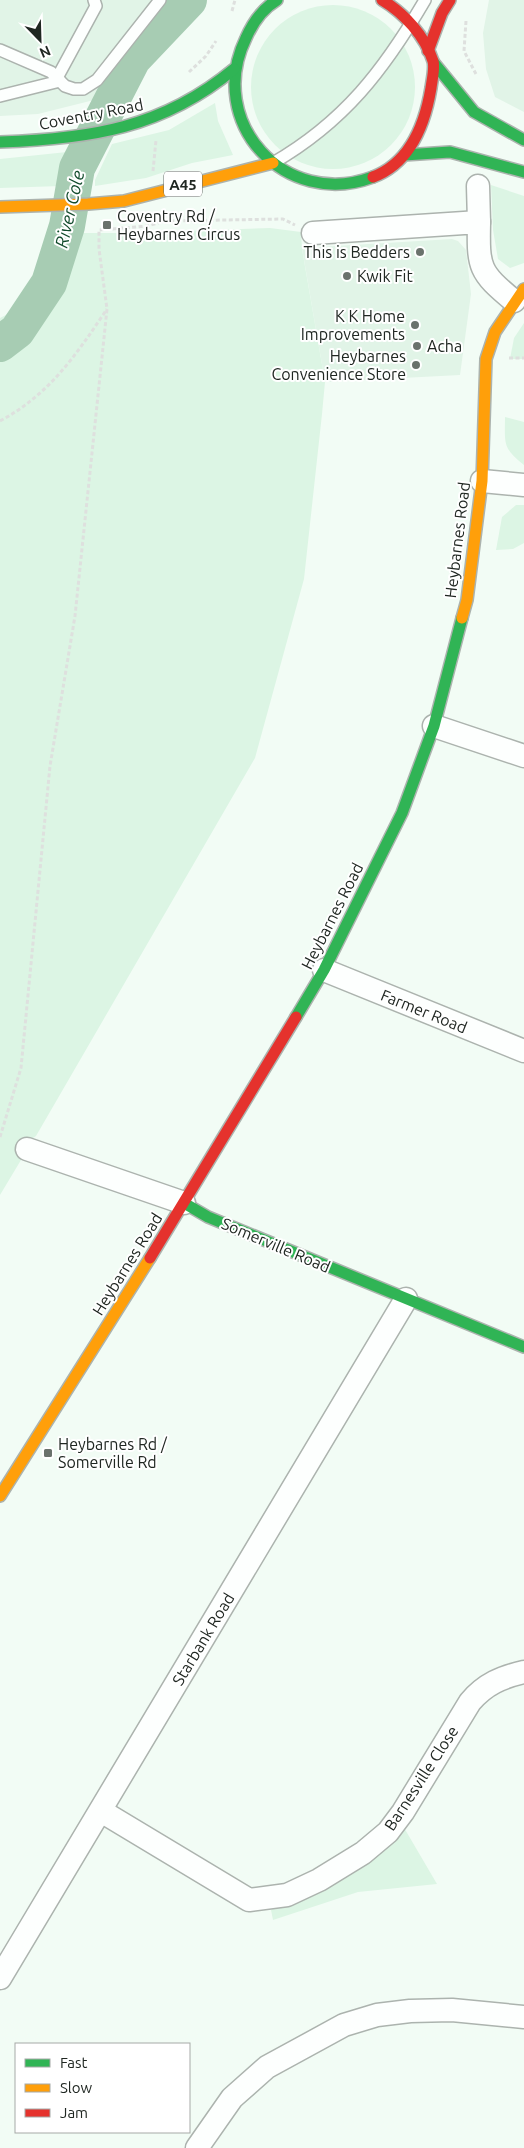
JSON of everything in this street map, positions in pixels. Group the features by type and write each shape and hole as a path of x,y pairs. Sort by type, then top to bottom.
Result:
{"main road":[{"path":"382,0 401,14 428,51 434,63 474,112 524,140"},
{"path":"428,51 442,13 450,0"},
{"path":"274,1 254,21 237,55 234,69 235,99 242,120 258,148 273,163 289,174 328,186 351,184 371,179 388,168 404,155 416,137 428,106 434,63"},
{"name":"Coventry Road","path":"0,142 33,142 153,120 188,103 221,81 234,69"},
{"path":"404,155 450,152 524,172"},
{"name":"A45","path":"0,207 93,204 140,198 234,170 273,163"},
{"name":"Heybarnes Road","path":"0,1496 184,1203 324,970 402,813 434,726 467,600 482,481 486,359 495,332 519,295"},
{"name":"Somerville Road","path":"184,1203 208,1217 524,1347"}],"street":[{"path":"478,186 480,259 487,278 519,295"},
{"path":"313,233 479,222"},
{"path":"482,481 524,485"},
{"path":"434,726 524,756"},
{"name":"Farmer Road","path":"324,970 524,1051"},
{"name":"Somerville Road","path":"27,1149 184,1203"},
{"name":"Starbank Road","path":"0,1978 406,1299"},
{"name":"Barnesville Close","path":"101,1811 249,1900 287,1895 318,1880 363,1853 388,1832 403,1812 478,1692 491,1683 524,1672"},
{"path":"197,2148 232,2098 267,2067 289,2053 344,2025 377,2015 410,2011 452,2010 524,2017"}],"lane":[{"path":"0,96 58,79 96,6 94,0"},
{"path":"0,50 51,72 65,86 74,90 83,88 97,80 160,0"},
{"path":"273,163 337,118 352,104 410,25 425,0"}],"path":[{"path":"229,19 235,0"},
{"path":"466,17 464,51 480,82"},
{"path":"182,78 206,56 220,34"},
{"path":"153,120 157,134 153,172 158,192"},
{"path":"0,1137 21,1068 50,766 75,616 107,309 98,249 99,230 148,226 164,221 283,219 313,233"},
{"path":"0,421 43,393 76,355 107,309"}],"shaded area":[{"path":"0,0 177,0 132,44 98,99 38,114 0,116"},
{"path":"489,0 524,0 524,112 495,97 486,69 483,33"},
{"path":"333,5 357,9 378,19 391,29 401,42 411,63 415,87 411,111 401,132 391,145 378,155 357,165 333,169 309,165 288,155 275,145 265,132 255,111 251,87 255,63 265,42 275,29 288,19 309,9"},
{"path":"215,103 218,121 233,155 192,163 146,178 95,186 95,180 112,144 169,130"},
{"path":"67,152 61,186 0,188 0,159"},
{"path":"491,185 524,196 524,263 510,268 498,259 493,230"},
{"path":"270,228 301,232 302,249 325,382 304,579 255,758 36,1136 23,1145 21,1160 0,1195 0,318 11,312 26,293 32,282 48,233 125,233"},
{"path":"452,239 458,241 466,250 471,294 460,375 325,382 302,248"},
{"path":"524,323 524,359 510,359 514,338"},
{"path":"505,417 524,422 524,465 512,454 506,444"},
{"path":"516,505 524,505 524,543 513,549 496,550 502,517"},
{"path":"403,1826 437,1884 358,1892 273,1920 271,1910 339,1878"}],"waterway":[{"name":"River Cole","path":"0,344 17,331 49,283 67,226 77,168 133,59 189,0"}],"traffic: fast":[{"path":"277,0 258,16 246,38 236,69 236,100 245,128 261,151 283,170 310,181 341,184 373,177"},
{"path":"434,63 474,112 524,140"},
{"path":"0,142 65,138 124,127 180,105 207,89 234,69"},
{"path":"404,155 450,152 524,172"},
{"path":"296,1017 324,970 402,813 434,726 462,618"},
{"path":"184,1203 208,1217 524,1347"}],"traffic: slow":[{"path":"0,207 124,201 273,163"},
{"path":"462,618 467,600 482,481 486,359 495,332 524,289"},
{"path":"0,1496 150,1258"}],"traffic: jam":[{"path":"373,177 386,171 397,162 414,141 425,115 434,71 433,61 419,34 406,18 382,0"},
{"path":"428,51 442,13 450,0"},
{"path":"150,1258 296,1017"}],"place":[{"name":"Coventry Rd / Heybarnes Circus","path":"107,225"},
{"name":"This is Bedders","path":"420,252"},
{"name":"Kwik Fit","path":"347,276"},
{"name":"K K Home Improvements","path":"415,325"},
{"name":"Acha","path":"417,346"},
{"name":"Heybarnes Convenience Store","path":"416,365"},
{"name":"Heybarnes Rd / Somerville Rd","path":"48,1453"}]}
